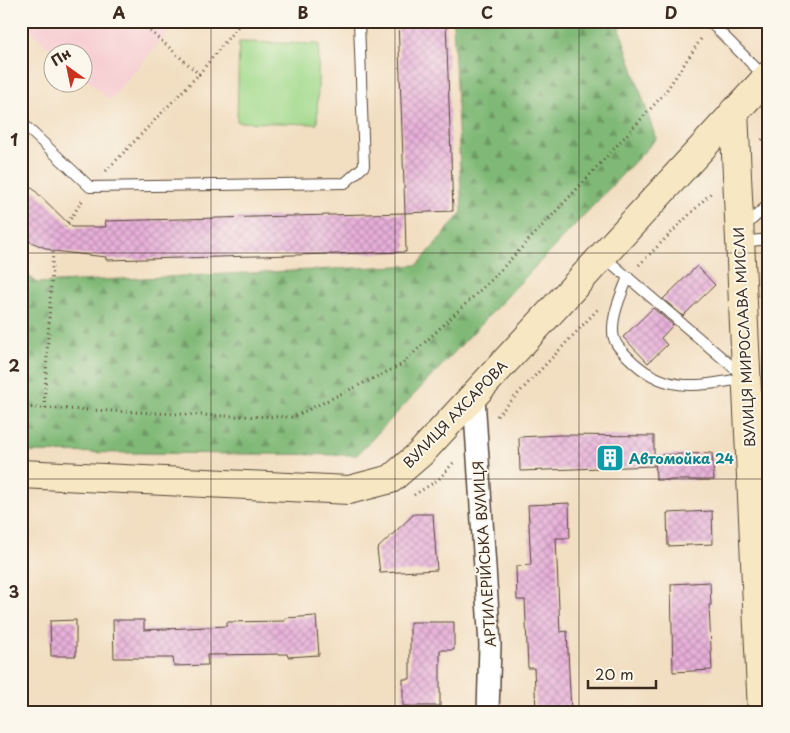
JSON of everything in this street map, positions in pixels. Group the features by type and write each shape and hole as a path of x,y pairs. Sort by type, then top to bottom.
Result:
{"street":[{"name":"ВУЛИЦЯ АХСАРОВА","path":"21,474 349,490 391,479 420,454 474,397 767,76"},
{"name":"ВУЛИЦЯ МИРОСЛАВА МИСЛИ","path":"734,112 746,378 758,421 762,712"},
{"name":"АРТИЛЕРІЙСЬКА ВУЛИЦЯ","path":"474,397 490,645 488,712"}],"lane":[{"path":"21,122 90,188 344,183 364,166 359,21"},
{"path":"710,22 767,76"},
{"path":"740,237 769,204"},
{"path":"740,237 769,239"},
{"path":"603,256 746,378"},
{"path":"628,277 618,305 613,332 617,346 640,369 663,381 696,387 746,378"}],"path":[{"path":"139,21 199,74"},
{"path":"65,227 90,188 199,74 242,21"},
{"path":"21,407 224,416 293,417 401,365 493,278 664,94 710,22"},
{"path":"762,140 769,133"},
{"path":"628,277 713,191"},
{"path":"44,408 53,251"},
{"path":"408,498 438,480 602,305"}],"shaded area":[{"path":"21,21 178,21 110,100 92,84 92,42 43,42 21,24"}],"green space":[{"path":"453,21 617,21 656,139 357,455 21,452 21,268 37,283 418,265 462,212"},
{"path":"239,42 319,44 317,124 237,122"}],"building":[{"path":"398,21 446,21 453,211 405,213"},
{"path":"21,177 72,227 106,227 105,221 405,213 406,252 106,260 106,257 53,251 21,238"},
{"path":"697,266 715,285 683,316 663,299"},
{"path":"653,308 673,325 661,338 667,345 648,363 623,337"},
{"name":"Автомойка 24","path":"560,435 654,436 654,466 520,471 519,437"},
{"path":"712,453 714,480 656,480 655,455"},
{"path":"569,503 570,538 556,538 560,632 567,631 571,712 536,712 534,668 528,668 525,600 517,600 516,566 531,565 528,505"},
{"path":"712,511 713,544 668,546 667,513"},
{"path":"414,514 433,514 437,570 380,573 377,549"},
{"path":"710,582 711,605 709,605 712,670 673,672 671,584"},
{"path":"316,616 319,655 288,657 287,654 207,655 208,665 174,666 173,658 114,658 113,620 144,620 144,630 227,626 227,622 285,621 285,618"},
{"path":"76,620 76,656 51,656 50,621"},
{"path":"410,622 454,622 454,650 440,650 440,706 403,706 403,679 410,679"}],"place":[{"name":"Автомойка 24","path":"610,458"}]}
